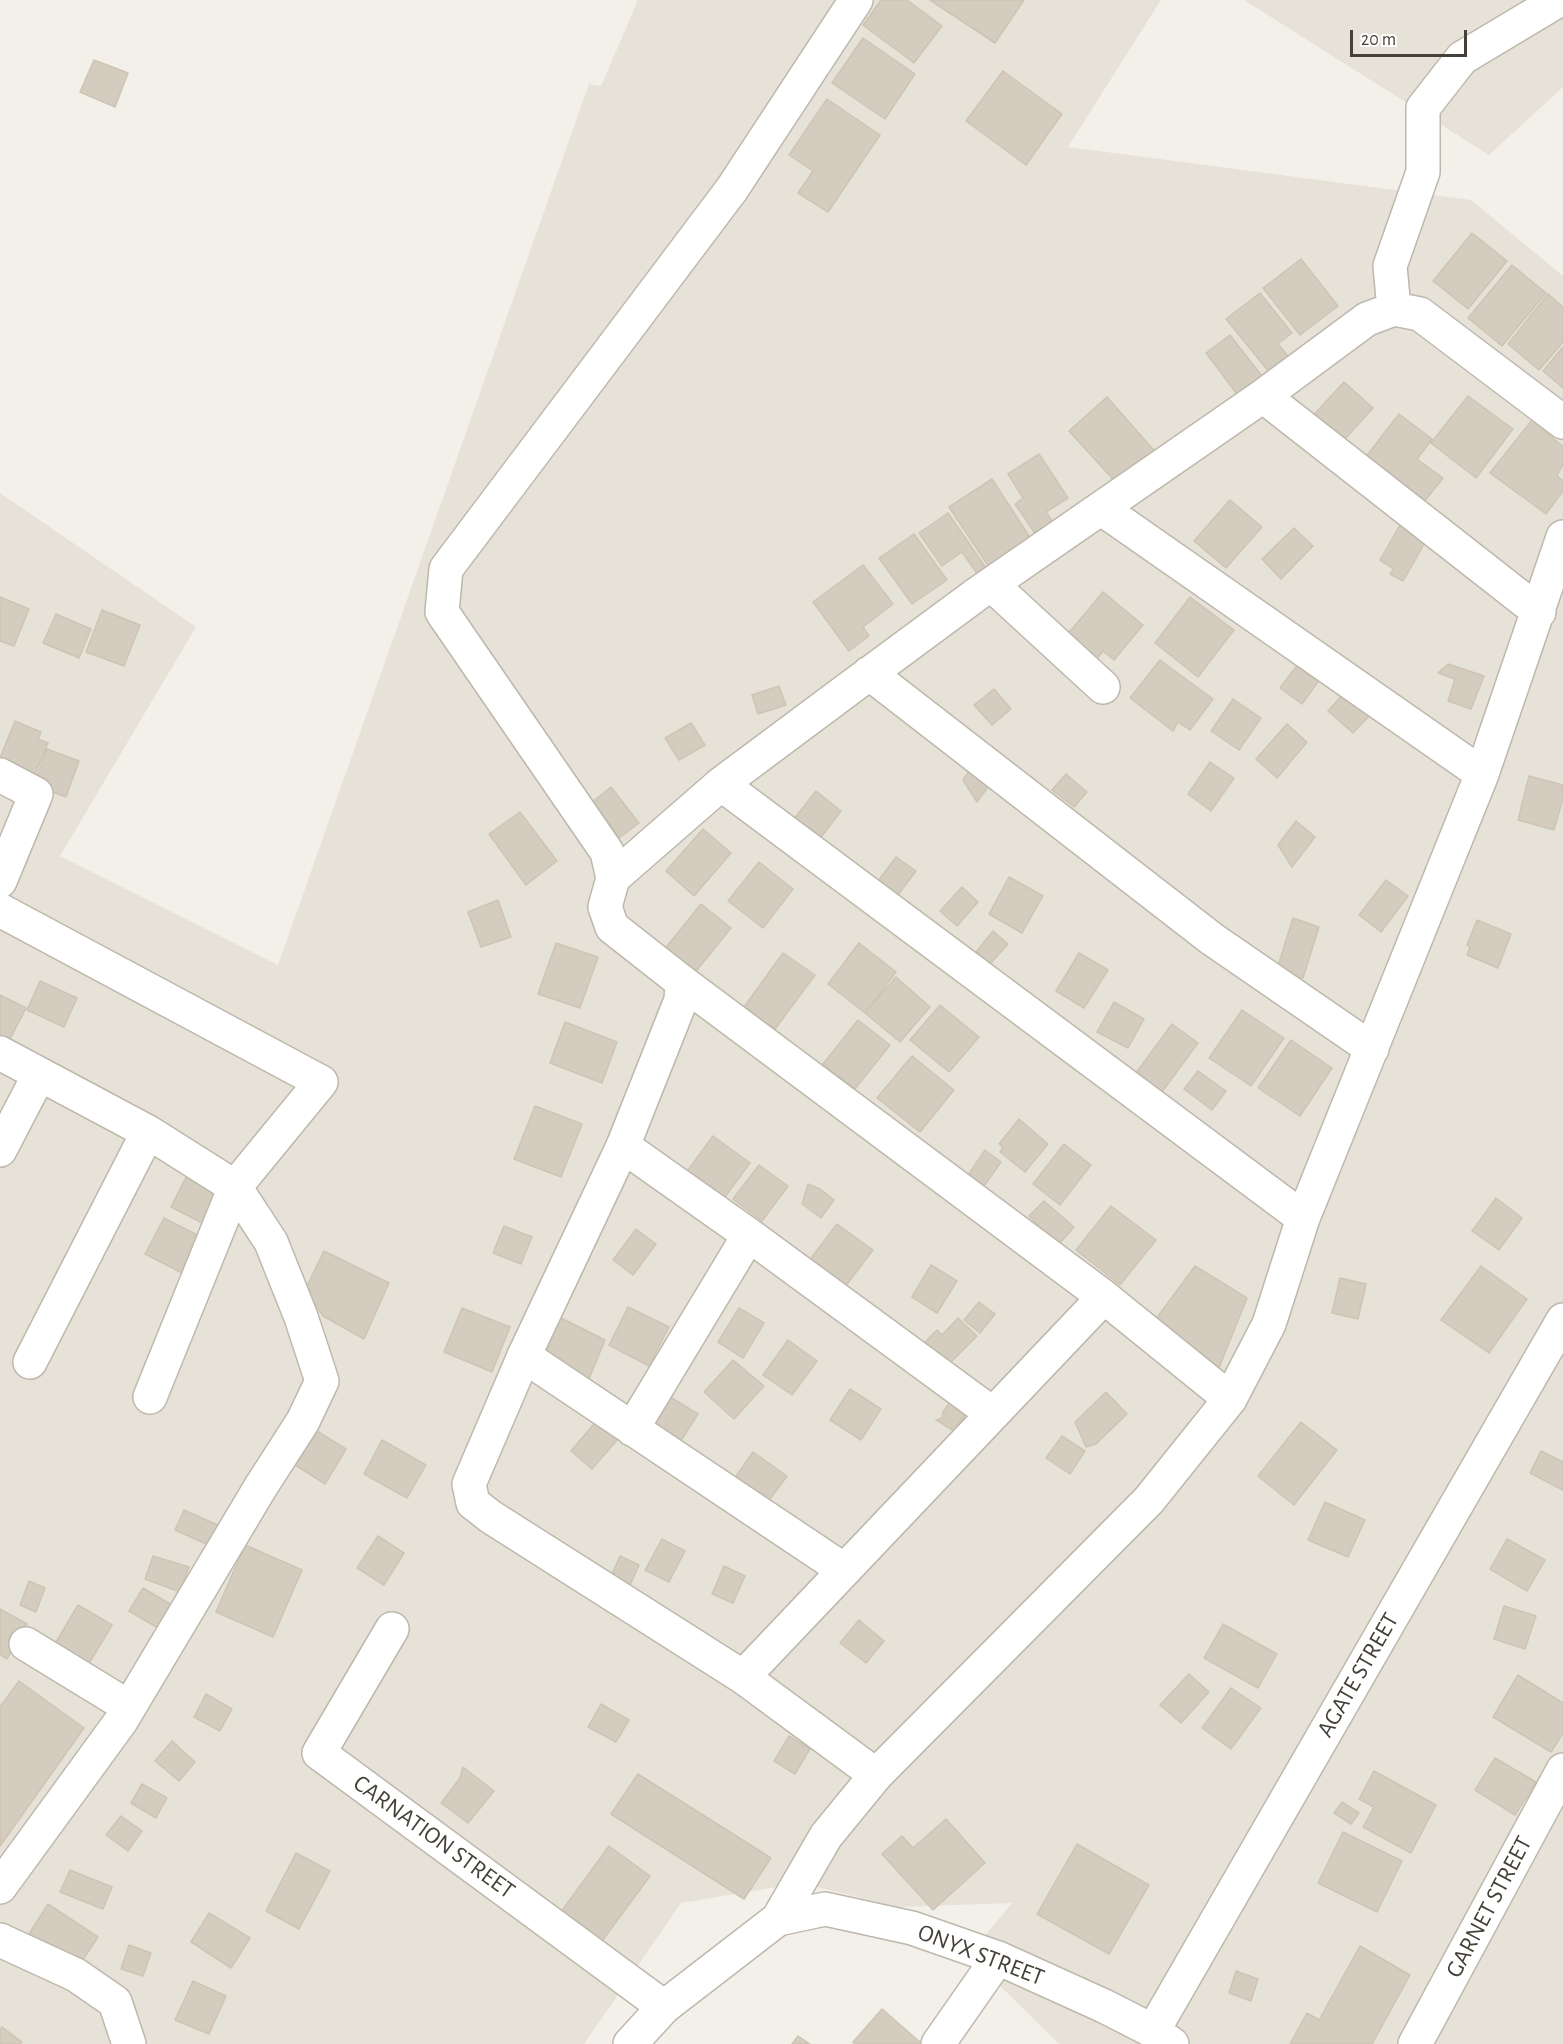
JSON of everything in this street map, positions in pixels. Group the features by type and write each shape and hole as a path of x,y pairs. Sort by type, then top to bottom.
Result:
{"street":[{"path":"856,0 732,189 446,569 442,612 607,852 613,878 605,907 612,927 682,982 1104,1297 1230,1399"},
{"path":"1394,309 1390,266 1423,172 1423,108 1462,58 1559,0"},
{"path":"613,878 721,784 869,673 1263,396 1367,319 1394,309 1420,314 1563,422"},
{"path":"1263,396 1539,612"},
{"path":"1102,509 1482,774"},
{"path":"630,2044 664,2007 778,1919 826,1836 876,1775 1149,1500 1230,1399 1269,1324 1303,1218 1482,774 1563,537"},
{"path":"992,585 1103,687"},
{"path":"869,673 1212,939 1372,1049"},
{"path":"0,775 36,794 0,881"},
{"path":"721,784 1303,1218"},
{"path":"0,910 321,1082 235,1187 150,1397"},
{"path":"682,982 681,1000 622,1146 524,1356 469,1485 473,1503 491,1517 743,1677 876,1775"},
{"path":"0,1053 148,1132 235,1187 271,1242 301,1317 322,1381 303,1421 260,1488 129,1707 0,1887"},
{"path":"0,1150 39,1075"},
{"path":"30,1362 148,1132"},
{"path":"622,1146 749,1235 993,1414"},
{"path":"632,1429 749,1235"},
{"path":"743,1677 1104,1297"},
{"name":"AGATE STREET","path":"1163,2037 1563,1320"},
{"path":"524,1356 844,1570"},
{"name":"CARNATION STREET","path":"392,1629 320,1753 664,2007"},
{"path":"26,1644 129,1707"},
{"name":"GARNET STREET","path":"1415,2044 1563,1770"},
{"name":"ONYX STREET","path":"778,1919 825,1909 912,1928 998,1958 1104,2006 1163,2037"},
{"path":"0,1940 76,1975 115,2002 129,2044"},
{"path":"938,2044 998,1958"}],"shaded area":[{"path":"638,0 1161,0 1068,147 1471,200 1563,276 1563,2044 1059,2044 969,1955 1012,1903 898,1907 800,1883 681,1903 584,2044 0,2044 0,493 196,627 60,856 278,965 589,84 601,86"},
{"path":"1244,0 1563,0 1563,87 1489,155"}],"building":[{"path":"881,0 907,0 942,26 914,63 863,25"},
{"path":"930,0 1024,0 995,43"},
{"path":"863,38 915,74 885,119 832,83"},
{"path":"94,60 128,73 115,107 80,92"},
{"path":"1003,71 1062,114 1026,165 966,121"},
{"path":"827,99 880,135 828,212 798,193 813,171 789,155"},
{"path":"1472,233 1507,261 1468,309 1433,281"},
{"path":"1301,259 1338,306 1300,335 1263,288"},
{"path":"1512,265 1546,293 1502,346 1468,318"},
{"path":"1260,293 1292,333 1278,344 1294,363 1274,378 1226,319"},
{"path":"1548,294 1563,307 1563,342 1539,370 1508,344"},
{"path":"1230,335 1265,380 1240,398 1206,353"},
{"path":"1563,347 1563,388 1543,371"},
{"path":"1344,382 1373,408 1342,442 1308,421"},
{"path":"1468,396 1513,429 1476,478 1431,443"},
{"path":"1107,397 1158,455 1120,487 1069,431"},
{"path":"1399,414 1432,439 1417,459 1443,478 1424,502 1365,458"},
{"path":"1532,420 1563,447 1563,464 1557,476 1563,481 1563,491 1546,514 1490,473"},
{"path":"1039,454 1068,498 1046,512 1054,524 1036,535 1015,504 1023,498 1008,474"},
{"path":"992,479 1031,539 989,567 949,507"},
{"path":"1230,500 1262,527 1226,568 1194,541"},
{"path":"948,513 986,568 978,575 962,552 942,566 919,533"},
{"path":"1400,525 1426,541 1403,581 1390,574 1394,569 1380,560"},
{"path":"1294,528 1313,546 1281,579 1262,559"},
{"path":"914,534 947,580 912,604 879,558"},
{"path":"863,565 893,604 863,627 869,636 849,651 813,602"},
{"path":"1103,592 1143,625 1114,660 1103,651 1095,661 1066,636"},
{"path":"0,597 29,609 14,646 0,641"},
{"path":"1190,597 1234,630 1198,677 1155,643"},
{"path":"102,610 140,625 124,666 86,652"},
{"path":"56,614 91,629 79,658 43,643"},
{"path":"1160,660 1213,699 1190,730 1178,722 1173,731 1130,698"},
{"path":"1298,664 1320,679 1302,704 1280,688"},
{"path":"1448,664 1484,676 1471,709 1448,701 1455,679 1438,673"},
{"path":"1352,684 1377,708 1353,733 1328,711"},
{"path":"779,686 786,705 758,714 752,695"},
{"path":"994,689 1011,709 992,725 974,705"},
{"path":"1233,699 1261,718 1239,750 1211,731"},
{"path":"15,721 41,732 38,739 48,743 32,782 0,769 0,758"},
{"path":"691,723 705,745 679,760 665,738"},
{"path":"1287,724 1307,742 1277,778 1256,759"},
{"path":"47,749 79,761 66,797 34,785"},
{"path":"1210,762 1234,778 1211,811 1188,794"},
{"path":"974,764 994,779 977,802 963,780"},
{"path":"1066,774 1087,792 1074,807 1052,790"},
{"path":"1529,776 1563,785 1563,798 1554,830 1518,820"},
{"path":"611,787 639,823 619,838 592,802"},
{"path":"816,791 841,811 819,840 794,819"},
{"path":"520,812 557,861 526,885 489,834"},
{"path":"1296,821 1315,837 1292,867 1278,845"},
{"path":"703,829 731,853 694,896 666,871"},
{"path":"896,857 916,871 895,899 876,884"},
{"path":"759,862 793,889 763,928 728,901"},
{"path":"1009,877 1043,896 1022,933 989,914"},
{"path":"1386,880 1408,896 1381,932 1359,915"},
{"path":"962,887 978,902 957,926 940,911"},
{"path":"498,900 511,937 481,947 468,912"},
{"path":"701,904 731,928 693,975 663,951"},
{"path":"1293,918 1319,927 1303,978 1277,969"},
{"path":"1477,920 1511,934 1498,968 1467,955 1470,947 1467,945"},
{"path":"993,931 1008,944 990,964 976,952"},
{"path":"556,943 598,957 580,1008 538,994"},
{"path":"859,943 896,972 865,1013 828,984"},
{"path":"783,953 815,975 775,1029 744,1007"},
{"path":"1079,953 1108,970 1084,1008 1056,991"},
{"path":"896,977 930,1007 900,1042 865,1013"},
{"path":"40,981 77,998 64,1027 27,1010"},
{"path":"0,995 26,1008 8,1043 0,1039"},
{"path":"1114,1002 1144,1019 1128,1048 1097,1032"},
{"path":"940,1005 979,1037 949,1072 910,1040"},
{"path":"1242,1010 1284,1038 1251,1086 1209,1058"},
{"path":"858,1020 890,1045 855,1089 823,1064"},
{"path":"565,1022 617,1042 602,1083 550,1063"},
{"path":"1172,1024 1198,1043 1162,1092 1136,1073"},
{"path":"1291,1040 1332,1068 1300,1116 1258,1088"},
{"path":"912,1056 954,1090 920,1132 877,1098"},
{"path":"1198,1071 1226,1091 1212,1110 1184,1089"},
{"path":"535,1106 582,1124 561,1177 514,1159"},
{"path":"1019,1119 1048,1144 1025,1172 1000,1152 1003,1147 999,1144"},
{"path":"713,1136 750,1163 722,1201 685,1174"},
{"path":"1064,1144 1091,1165 1060,1205 1033,1184"},
{"path":"985,1150 1001,1162 975,1199 960,1187"},
{"path":"759,1165 788,1186 762,1221 733,1199"},
{"path":"186,1177 228,1199 212,1228 171,1207"},
{"path":"808,1184 820,1189 834,1200 821,1218 802,1204"},
{"path":"1496,1198 1522,1218 1499,1250 1472,1231"},
{"path":"1044,1201 1074,1227 1051,1253 1031,1235 1039,1226 1029,1216"},
{"path":"1111,1206 1156,1240 1120,1285 1076,1250"},
{"path":"164,1218 211,1242 192,1278 145,1254"},
{"path":"837,1224 873,1250 844,1288 808,1262"},
{"path":"504,1226 532,1237 521,1264 493,1253"},
{"path":"636,1229 656,1244 633,1275 613,1260"},
{"path":"324,1251 389,1283 364,1339 323,1316 305,1290"},
{"path":"931,1265 957,1281 937,1313 912,1297"},
{"path":"1195,1266 1247,1298 1219,1368 1156,1319"},
{"path":"1481,1266 1527,1299 1489,1353 1441,1320"},
{"path":"1340,1278 1366,1284 1358,1319 1332,1313"},
{"path":"979,1302 995,1314 980,1333 964,1320"},
{"path":"628,1307 669,1327 649,1366 609,1345"},
{"path":"462,1308 510,1327 492,1372 444,1352"},
{"path":"739,1308 764,1323 743,1358 718,1342"},
{"path":"557,1316 605,1340 584,1391 536,1362"},
{"path":"958,1318 977,1336 941,1372 918,1349 937,1330 942,1335"},
{"path":"788,1340 817,1361 792,1395 763,1375"},
{"path":"733,1360 764,1386 734,1419 704,1392"},
{"path":"850,1389 881,1409 861,1440 830,1420"},
{"path":"957,1392 973,1404 954,1431 936,1420 942,1418 943,1412"},
{"path":"1106,1392 1127,1414 1096,1444 1086,1447 1075,1422"},
{"path":"667,1395 698,1414 677,1447 646,1428"},
{"path":"598,1419 618,1439 592,1469 571,1451"},
{"path":"1301,1422 1337,1450 1294,1505 1258,1476"},
{"path":"317,1431 346,1449 325,1484 295,1465"},
{"path":"1062,1436 1085,1451 1070,1474 1046,1458"},
{"path":"382,1440 426,1465 407,1498 364,1474"},
{"path":"1541,1451 1563,1462 1563,1490 1530,1473"},
{"path":"753,1452 787,1476 765,1506 732,1482"},
{"path":"1325,1502 1365,1520 1348,1557 1308,1540"},
{"path":"184,1510 222,1527 213,1547 175,1530"},
{"path":"378,1536 404,1553 384,1585 357,1568"},
{"path":"662,1539 685,1551 669,1582 645,1570"},
{"path":"1507,1539 1545,1560 1527,1591 1490,1569"},
{"path":"245,1545 302,1570 273,1637 216,1612"},
{"path":"153,1556 189,1567 180,1592 145,1579"},
{"path":"620,1556 639,1565 627,1592 608,1583"},
{"path":"724,1566 745,1576 733,1603 712,1594"},
{"path":"29,1581 45,1588 36,1612 20,1605"},
{"path":"143,1588 172,1605 158,1628 129,1611"},
{"path":"78,1605 112,1625 87,1667 53,1647"},
{"path":"1504,1606 1536,1616 1525,1649 1494,1639"},
{"path":"0,1609 27,1624 7,1659 0,1655"},
{"path":"859,1620 884,1641 866,1663 840,1643"},
{"path":"1223,1624 1277,1654 1258,1688 1204,1658"},
{"path":"1189,1674 1209,1692 1181,1723 1160,1705"},
{"path":"1518,1675 1563,1703 1563,1733 1551,1752 1493,1717"},
{"path":"19,1681 84,1728 0,1846 0,1707"},
{"path":"1231,1688 1261,1708 1231,1749 1202,1728"},
{"path":"206,1694 232,1709 220,1731 194,1717"},
{"path":"601,1704 629,1720 616,1742 588,1727"},
{"path":"789,1736 810,1749 795,1774 774,1761"},
{"path":"172,1741 195,1762 179,1781 155,1761"},
{"path":"1495,1758 1536,1782 1515,1815 1475,1790"},
{"path":"463,1767 494,1791 468,1823 441,1803 460,1778"},
{"path":"1374,1771 1436,1805 1411,1853 1363,1827 1374,1807 1359,1799"},
{"path":"638,1774 771,1858 744,1899 611,1814"},
{"path":"142,1784 167,1798 156,1818 131,1803"},
{"path":"1342,1802 1359,1813 1351,1824 1334,1813"},
{"path":"121,1816 142,1831 128,1851 106,1835"},
{"path":"946,1819 985,1863 933,1910 882,1854 902,1836 913,1848"},
{"path":"1343,1832 1402,1861 1377,1912 1318,1883"},
{"path":"1077,1844 1149,1885 1109,1954 1037,1914"},
{"path":"609,1846 650,1876 602,1941 561,1912"},
{"path":"296,1853 330,1871 299,1929 266,1911"},
{"path":"70,1870 112,1887 103,1909 60,1892"},
{"path":"48,1904 98,1937 78,1967 29,1934"},
{"path":"209,1913 250,1938 231,1968 191,1942"},
{"path":"129,1945 151,1953 143,1976 121,1969"},
{"path":"1360,1946 1410,1975 1372,2044 1290,2044 1307,2013 1319,2020"},
{"path":"1236,1971 1258,1979 1251,2001 1229,1993"},
{"path":"193,1981 226,1996 209,2034 175,2020"},
{"path":"882,2009 921,2043 855,2044 853,2042"},
{"path":"2,2027 22,2042 20,2044 0,2044"},
{"path":"798,2036 810,2044 792,2044"}]}
